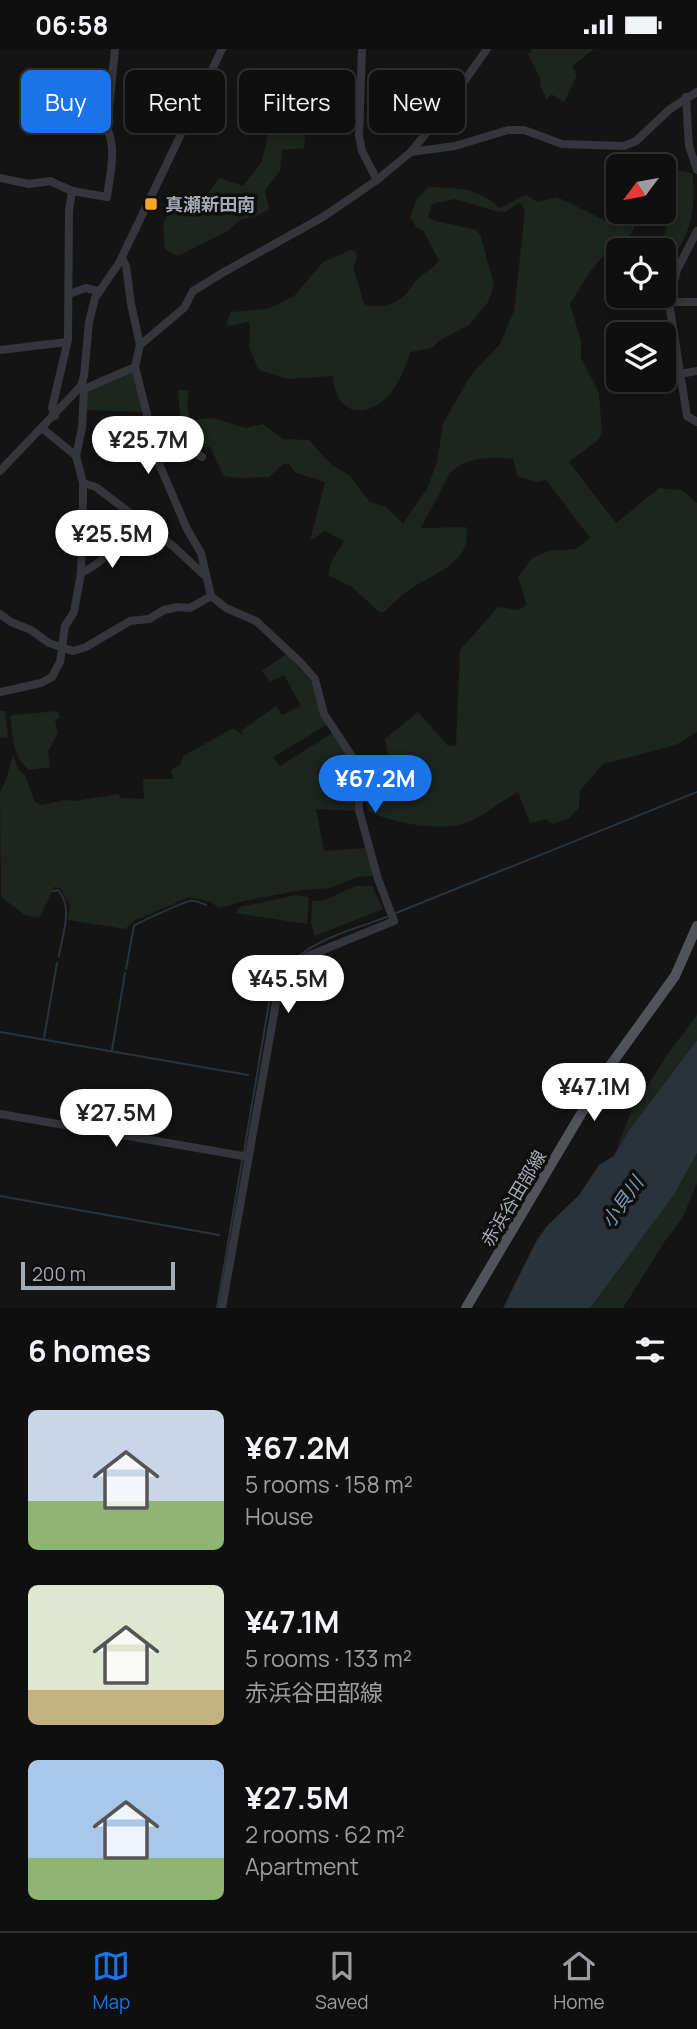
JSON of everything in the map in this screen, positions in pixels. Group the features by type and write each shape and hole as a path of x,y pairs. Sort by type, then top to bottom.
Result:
{"main road":[{"name":"赤浜谷田部線","path":"466,1308 607,1070 675,976 697,926"}],"street":[{"path":"0,179 29,184 50,181 72,191 107,197 113,152 107,128 115,49"},
{"path":"0,692 41,683 52,677 58,666 65,626 74,612 80,573 83,483 76,456 82,428 82,388 92,306 122,258 222,49"},
{"path":"362,49 359,137 362,151 377,180"},
{"path":"140,345 184,308 193,291 323,217 377,180 411,152 488,49"},
{"path":"411,152 455,146 508,130 524,130 562,144 624,146 636,141 686,97 697,92"},
{"path":"686,97 690,146 697,170"},
{"path":"55,415 52,408 68,341 69,211 72,191"},
{"path":"676,274 696,235"},
{"path":"122,258 140,345 135,367 156,453 187,529 199,548 211,596 218,604 256,621 302,664 315,680 324,714 359,767 359,810 394,921 308,956 296,964 282,983 245,1156 222,1308"},
{"path":"69,294 86,288 99,292"},
{"path":"676,302 697,301"},
{"path":"670,308 687,416 697,422"},
{"path":"0,350 68,341 87,342"},
{"path":"0,471 82,388 135,367"},
{"path":"680,374 697,372"},
{"path":"42,428 76,456"},
{"path":"156,453 194,452 202,457"},
{"path":"83,483 96,487 173,546 204,575"},
{"path":"80,573 95,566 105,557 115,540"},
{"path":"0,614 62,649 79,650 130,621 149,619 164,610 190,608 211,596"},
{"path":"0,1114 245,1156"}],"shaded area":[{"path":"533,49 594,49 572,66 577,75 564,102 551,94 547,100 528,54"},
{"path":"268,133 305,133 304,148 282,150 280,171 265,190 269,210 252,218 241,219 228,231 177,256 165,249 163,224 175,199 182,196 200,204 219,178 243,186 262,161"},
{"path":"676,169 692,173 694,197 691,219 676,252 676,238 662,238 667,224 676,224"},
{"path":"428,187 475,192 500,208 526,195 538,202 557,197 606,221 606,224 635,224 627,238 606,238 606,252 570,304 581,341 581,358 599,393 602,433 598,440 569,462 616,523 659,488 682,490 697,503 697,732 676,745 603,764 580,791 579,807 570,818 553,824 546,819 530,823 518,792 472,820 442,827 416,825 378,815 368,811 365,797 390,785 393,777 385,739 418,712 448,746 456,745 460,650 498,607 519,610 527,605 518,577 532,558 548,551 576,549 590,538 546,480 537,482 517,476 513,459 479,459 457,467 450,473 421,528 466,527 464,550 450,565 410,589 384,612 379,612 352,587 328,575 331,562 344,541 325,531 310,541 325,482 296,473 289,464 283,464 269,477 224,476 210,447 189,447 182,441 178,390 189,390 187,404 190,420 214,418 245,428 263,424 283,439 309,440 331,464 350,476 370,502 386,507 403,523 427,489 437,462 443,423 471,375 500,344 514,311 525,211 520,202 505,212 455,199 432,204 428,217 432,220 477,230 494,285 488,302 469,325 440,340 432,348 411,352 395,387 386,398 367,410 348,408 341,401 335,390 333,376 288,379 259,370 249,348 248,322 229,326 226,324 231,312 267,309 294,296 323,262 351,250 356,252 353,267 364,304 383,306 401,299 416,281 439,261 423,230 416,227 410,216 417,199"},
{"path":"133,370 144,412 85,410 85,393"},
{"path":"286,654 314,684 328,724 273,757 280,766 334,732 356,766 356,811 316,809 324,851 366,848 374,876 357,877 331,888 301,890 220,908 208,901 189,897 137,920 138,917 125,929 68,920 70,906 60,888 54,887 39,918 25,915 1,897 0,792 13,754 18,769 25,775 35,802 42,805 118,794 121,798 144,799 143,779 173,779 171,770 180,765 183,756 233,728 244,736 241,731 276,706 282,715 301,706 284,675 270,682 262,671"},
{"path":"0,711 5,711 8,737 0,738"},
{"path":"58,711 60,718 55,720 58,733 48,751 50,767 29,770 16,752 10,717"},
{"path":"356,886 372,886 383,909 315,936 311,922 312,901 324,900"},
{"path":"296,895 309,897 307,924 235,913 240,907"},
{"path":"697,1015 697,1040 630,1129 614,1156 630,1114 667,1055"},
{"path":"697,1153 697,1183 682,1219 623,1308 590,1308 674,1195"}],"water":[{"name":"小貝川","path":"697,1040 697,1153 674,1195 590,1308 503,1308 537,1240 547,1226 579,1195 599,1165 614,1156 630,1129"}],"waterway":[{"path":"396,913 697,792"},
{"path":"53,891 58,890 63,897 66,913 59,956"},
{"path":"126,969 134,926 187,902 206,905"},
{"path":"244,1152 270,997 278,979 302,953 334,936 387,917"},
{"path":"44,1038 57,963"},
{"path":"112,1050 125,973"},
{"path":"0,1032 248,1075"},
{"path":"217,1308 242,1161"},
{"path":"0,1196 219,1235"}],"place":[{"name":"真瀬新田南","path":"151,204"}]}
